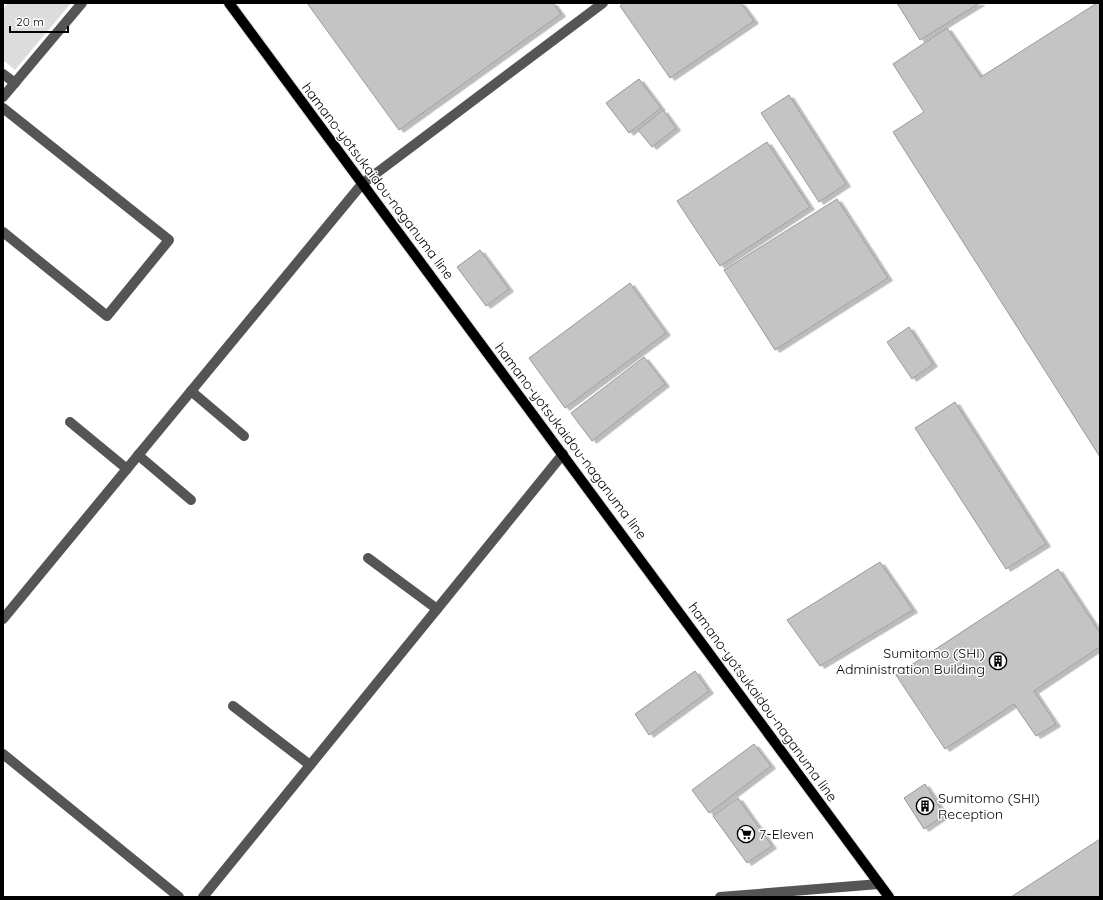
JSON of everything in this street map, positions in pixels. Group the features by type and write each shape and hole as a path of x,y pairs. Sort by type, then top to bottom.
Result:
{"main road":[{"name":"hamano-yotsukaidou-naganuma line","path":"229,3 889,897"}],"street":[{"path":"3,97 82,3"},
{"path":"3,619 362,184 603,3"},
{"path":"3,74 15,83"},
{"path":"3,108 169,240 107,316 3,232"},
{"path":"191,391 244,436"},
{"path":"70,422 127,469"},
{"path":"203,897 563,454"},
{"path":"138,455 191,500"},
{"path":"368,558 437,609"},
{"path":"233,706 310,765"},
{"path":"3,754 179,897"},
{"path":"720,897 879,884"}],"shaded area":[{"path":"8,3 71,3 15,70 3,60 3,9"}],"building":[{"path":"307,3 553,3 561,14 399,130"},
{"path":"624,3 741,3 754,21 670,78 620,6"},
{"path":"897,3 980,3 920,40"},
{"path":"1097,3 1100,3 1100,457 893,132 924,112 893,64 947,28 981,77"},
{"path":"639,79 661,108 629,133 606,103"},
{"path":"789,95 846,184 819,202 761,113"},
{"path":"663,110 676,128 652,147 638,130"},
{"path":"767,142 810,207 720,266 677,201"},
{"path":"837,199 888,278 775,350 724,270"},
{"path":"480,250 509,289 486,306 457,267"},
{"path":"630,283 666,333 565,408 529,358"},
{"path":"909,327 933,364 912,379 887,342"},
{"path":"644,357 665,384 592,441 571,413"},
{"path":"955,402 1046,544 1006,569 915,428"},
{"path":"880,562 913,610 820,666 787,620"},
{"name":"Sumitomo (SHI) Administration Building","path":"1058,569 1100,633 1100,647 1034,691 1056,724 1036,736 1014,704 945,749 896,675"},
{"path":"695,671 709,691 649,735 635,714"},
{"path":"754,744 771,766 709,813 692,790"},
{"name":"Sumitomo (SHI) Reception","path":"925,784 945,815 924,829 904,798"},
{"path":"738,798 772,846 747,863 713,816"},
{"path":"1100,839 1100,897 1011,897"}],"place":[{"name":"Sumitomo (SHI) Administration Building","path":"998,661"},
{"name":"Sumitomo (SHI) Reception","path":"925,806"},
{"name":"7-Eleven","path":"746,834"}]}
